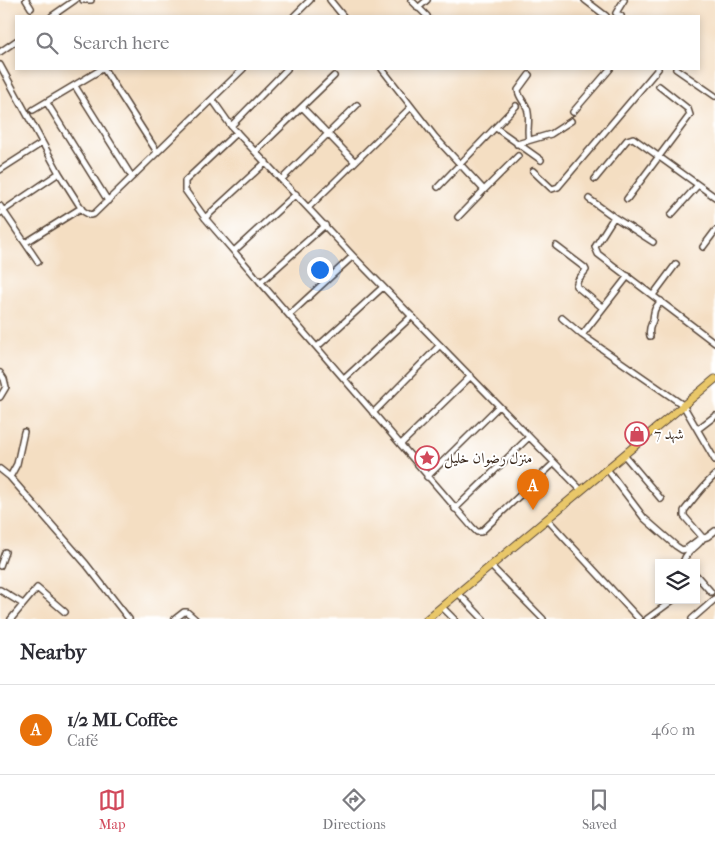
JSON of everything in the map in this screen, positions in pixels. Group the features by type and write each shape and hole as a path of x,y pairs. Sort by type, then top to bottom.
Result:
{"main road":[{"path":"427,619 715,379"}],"street":[{"path":"26,0 31,8"},
{"path":"54,15 76,0"},
{"path":"84,0 91,0"},
{"path":"295,15 310,0"},
{"path":"330,0 342,15"},
{"path":"411,0 426,15"},
{"path":"418,8 427,0"},
{"path":"585,0 605,15"},
{"path":"619,15 616,13 624,0"},
{"path":"0,52 15,41"},
{"path":"0,65 59,173 81,208 92,215 242,70"},
{"path":"33,110 48,103 101,70"},
{"path":"104,70 156,152"},
{"path":"231,126 286,70"},
{"path":"383,70 435,137 484,190"},
{"path":"573,112 609,70"},
{"path":"533,171 552,189 558,187 657,70"},
{"path":"677,70 715,96"},
{"path":"529,75 518,90 519,96 527,108 529,120 527,134 529,140"},
{"path":"256,151 334,76"},
{"path":"75,86 132,177"},
{"path":"627,199 690,115 688,108 659,86"},
{"path":"212,99 231,126 353,256 581,490"},
{"path":"48,103 108,201"},
{"path":"282,179 357,105"},
{"path":"438,187 516,106"},
{"path":"302,107 354,161"},
{"path":"309,207 411,107"},
{"path":"517,144 551,134 570,121"},
{"path":"496,128 541,160"},
{"path":"237,132 185,181 185,190 205,218 475,531 481,532 554,463"},
{"path":"595,180 630,138 633,138 715,197"},
{"path":"0,170 42,143"},
{"path":"458,217 518,156"},
{"path":"205,218 266,162"},
{"path":"38,262 1,210 59,173"},
{"path":"671,215 698,185"},
{"path":"234,251 296,194"},
{"path":"589,199 653,242"},
{"path":"25,243 81,208"},
{"path":"614,217 598,241 596,250 715,343"},
{"path":"261,282 325,225"},
{"path":"703,247 715,231"},
{"path":"556,246 585,268 586,270 576,286 603,308"},
{"path":"289,315 353,256"},
{"path":"653,295 676,264"},
{"path":"582,334 628,276"},
{"path":"317,347 383,287"},
{"path":"650,336 648,329 652,321 653,310 661,301"},
{"path":"344,379 412,316"},
{"path":"562,318 683,405 715,460"},
{"path":"373,413 440,345"},
{"path":"0,373 6,383 6,387 0,397"},
{"path":"401,444 471,376"},
{"path":"427,477 499,406"},
{"path":"698,429 715,416"},
{"path":"10,477 19,459 24,432"},
{"path":"455,509 529,437"},
{"path":"624,455 661,499"},
{"path":"0,469 10,477 86,564 129,619"},
{"path":"607,470 644,518 676,546 685,550 715,531"},
{"path":"703,538 684,516 684,511 715,475"},
{"path":"547,519 639,619"},
{"path":"684,559 703,538"},
{"path":"0,566 6,552"},
{"path":"491,566 543,619"},
{"path":"700,580 711,592"},
{"path":"11,619 38,588 65,612"},
{"path":"0,590 23,604"},
{"path":"458,593 483,619"},
{"path":"692,619 715,599"},
{"path":"647,619 668,604"},
{"path":"442,607 454,619"},
{"path":"174,619 184,612 187,612 195,619"}],"place":[{"name":"شهد 7","path":"637,434"},
{"name":"منزل رضوان خليل","path":"427,458"},
{"name":"1/2 ML Coffee","path":"533,510"}]}
